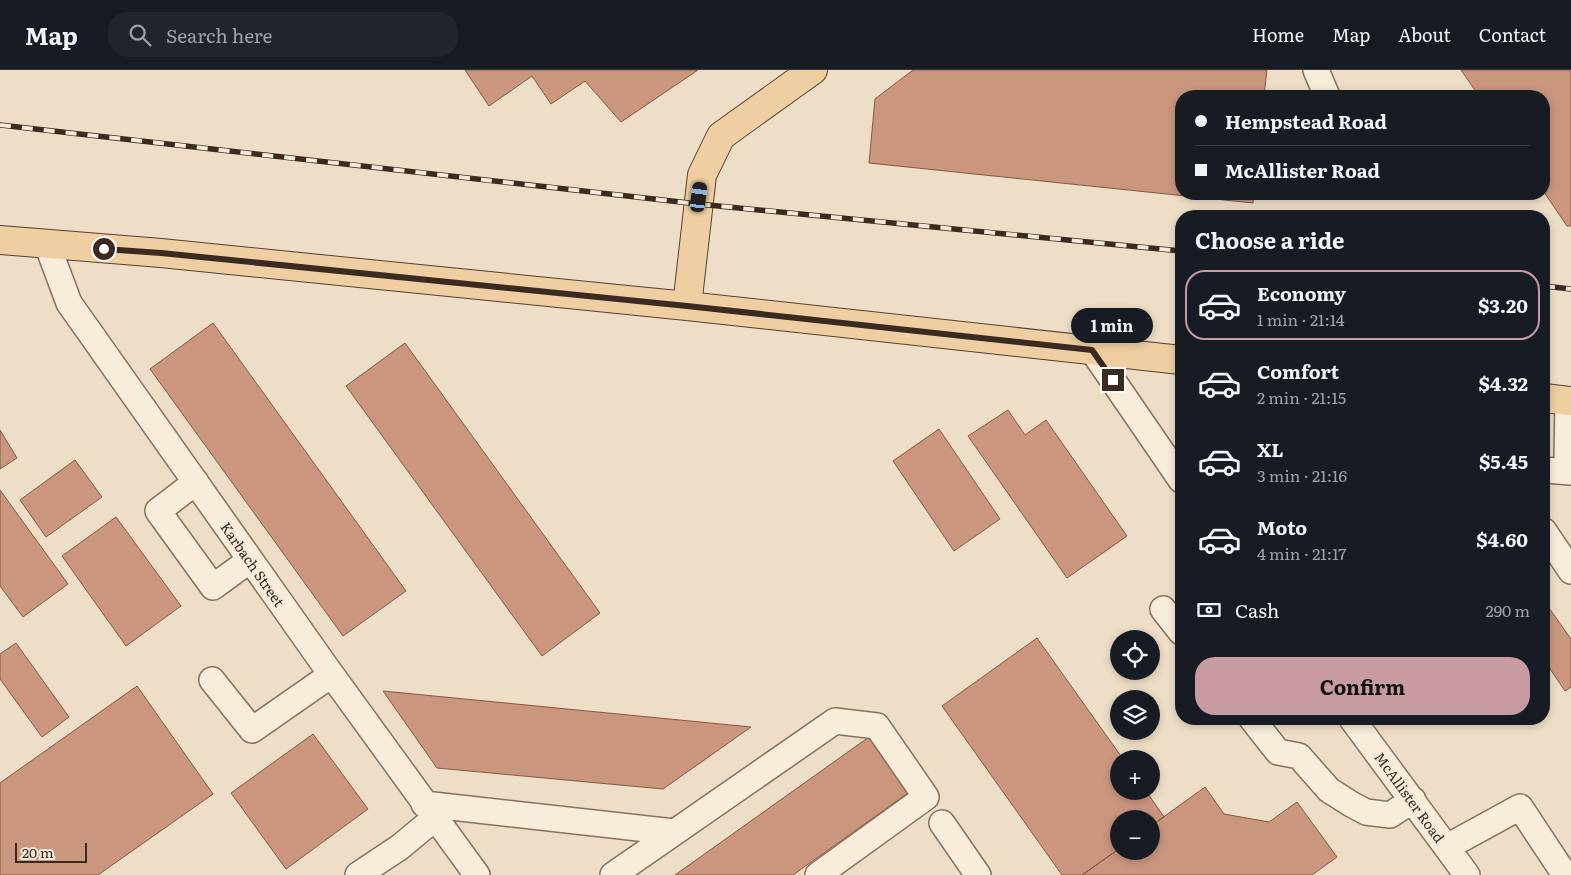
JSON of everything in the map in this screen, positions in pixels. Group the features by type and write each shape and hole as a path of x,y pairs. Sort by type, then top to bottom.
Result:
{"main road":[{"path":"687,306 702,175 721,136 813,70"},
{"path":"0,240 161,253 687,306 1175,359"}],"street":[{"path":"1316,70 1324,90"},
{"name":"Karbach Street","path":"47,244 69,303 331,675 477,875"},
{"path":"1092,350 1175,471"},
{"path":"1561,400 1567,457 1571,463"},
{"path":"1550,470 1571,472"},
{"path":"196,482 158,511 213,587 250,560"},
{"path":"1550,540 1571,571"},
{"path":"1163,609 1175,624"},
{"path":"212,680 252,730 331,675"},
{"path":"613,875 835,721 877,726 926,798 818,875"},
{"path":"1257,725 1278,752 1299,756 1328,790 1366,812 1390,815 1412,800"},
{"name":"McAllister Road","path":"1356,725 1467,875"},
{"path":"1447,847 1520,807 1565,875"},
{"path":"358,875 400,846 430,811 674,832"},
{"path":"942,823 978,875"}],"building":[{"path":"465,70 698,70 621,122 585,81 551,104 532,76 489,106"},
{"path":"913,70 1267,70 1265,90 1175,90 1175,195 869,163 875,99"},
{"path":"1461,70 1571,70 1571,226 1567,226 1549,200 1550,90 1475,90"},
{"path":"1224,200 1253,200 1253,203"},
{"path":"213,323 406,591 343,636 150,369"},
{"path":"405,343 600,613 542,656 346,386"},
{"path":"1008,410 1025,435 1046,420 1127,536 1067,578 968,436"},
{"path":"939,429 1000,519 954,551 893,461"},
{"path":"0,430 17,458 0,469"},
{"path":"75,460 102,497 46,537 20,500"},
{"path":"0,490 68,584 23,617 0,586"},
{"path":"116,517 181,606 126,646 62,556"},
{"path":"1550,609 1571,639 1571,687 1565,691 1550,669"},
{"path":"1037,638 1117,750 1110,750 1110,800 1152,800 1159,810 1110,810 1110,855 1082,875 1062,875 942,706"},
{"path":"16,643 69,717 42,737 0,679 0,654"},
{"path":"137,686 213,794 98,875 0,875 0,783"},
{"path":"383,691 751,727 663,789 437,768"},
{"path":"313,734 368,809 286,869 231,793"},
{"path":"869,737 908,793 793,875 675,875"},
{"path":"1205,787 1224,814 1269,822 1297,802 1337,857 1312,875 1082,875 1110,855 1110,860 1160,860 1160,820"},
{"path":"1160,811 1164,817 1160,820"}],"railway":[{"path":"0,125 698,204 1175,250"},
{"path":"1550,287 1571,289"}],"route":[{"path":"104,249 161,253 687,306 1092,350 1113,380"}]}
